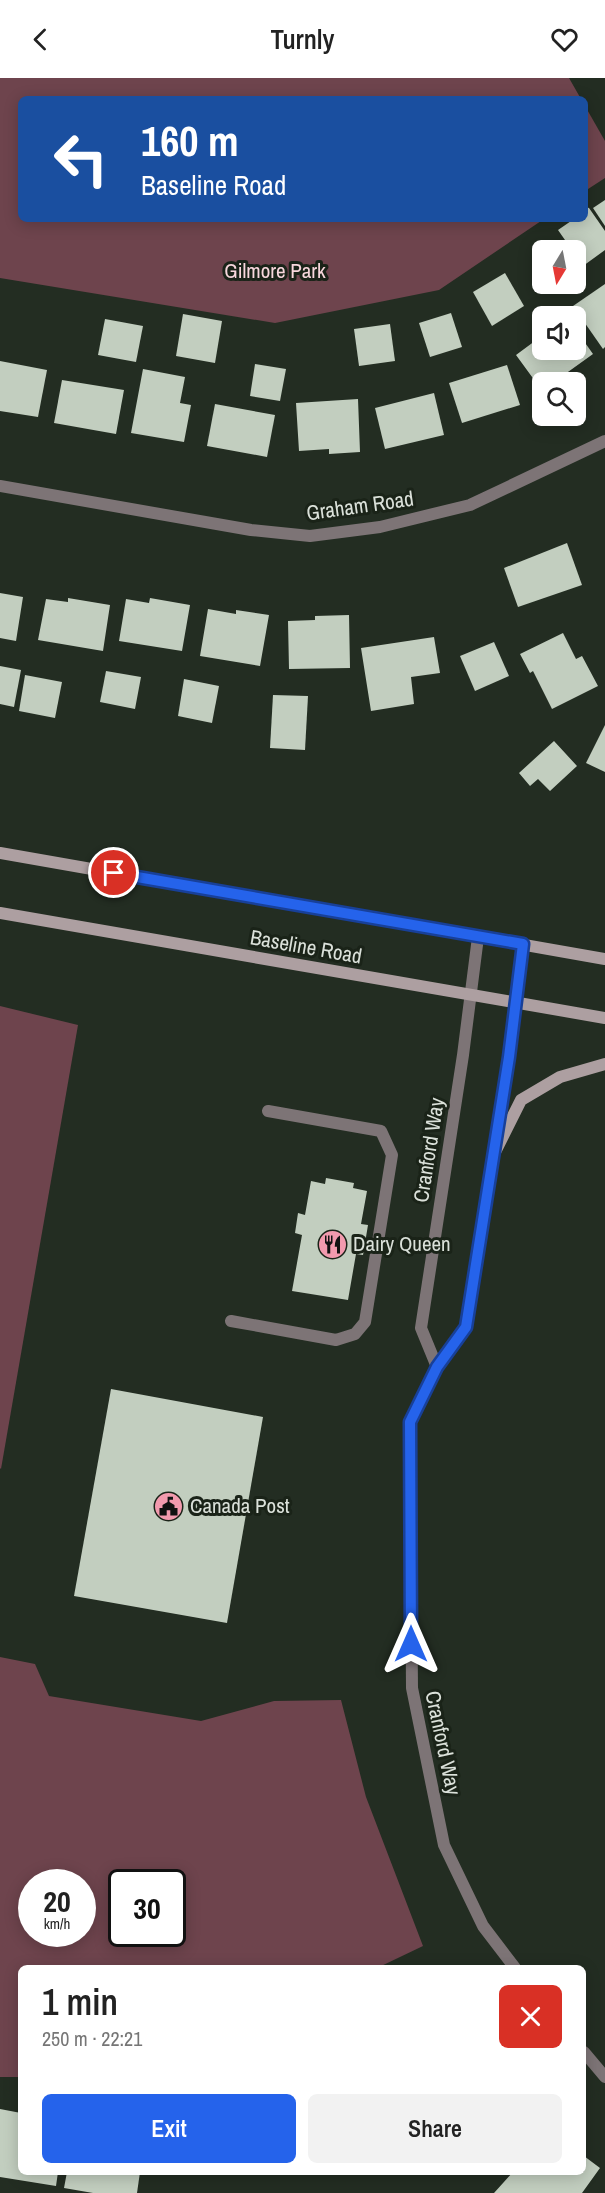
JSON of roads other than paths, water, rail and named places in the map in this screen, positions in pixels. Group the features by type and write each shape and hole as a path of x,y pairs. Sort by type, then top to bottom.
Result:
{"main road":[{"name":"Baseline Road","path":"0,853 605,959"},
{"name":"Baseline Road","path":"0,913 605,1018"},
{"path":"494,1154 521,1100 560,1077 605,1064"}],"street":[{"name":"Graham Road","path":"0,486 251,530 310,536 380,527 470,505 604,444"},
{"name":"Cranford Way","path":"437,1367 421,1328 463,1055 478,937"},
{"name":"Cranford Way","path":"513,1965 483,1926 444,1845 411,1688 410,1422 437,1367 466,1327 494,1154 523,944"},
{"path":"231,1322 336,1340 355,1334 365,1322 392,1155 381,1131 268,1112"},
{"path":"586,2054 605,2077"}],"place":[{"name":"Dairy Queen","path":"332,1244"},
{"name":"Canada Post","path":"169,1506"}],"park label":[{"name":"Gilmore Park","path":"275,271"}]}
